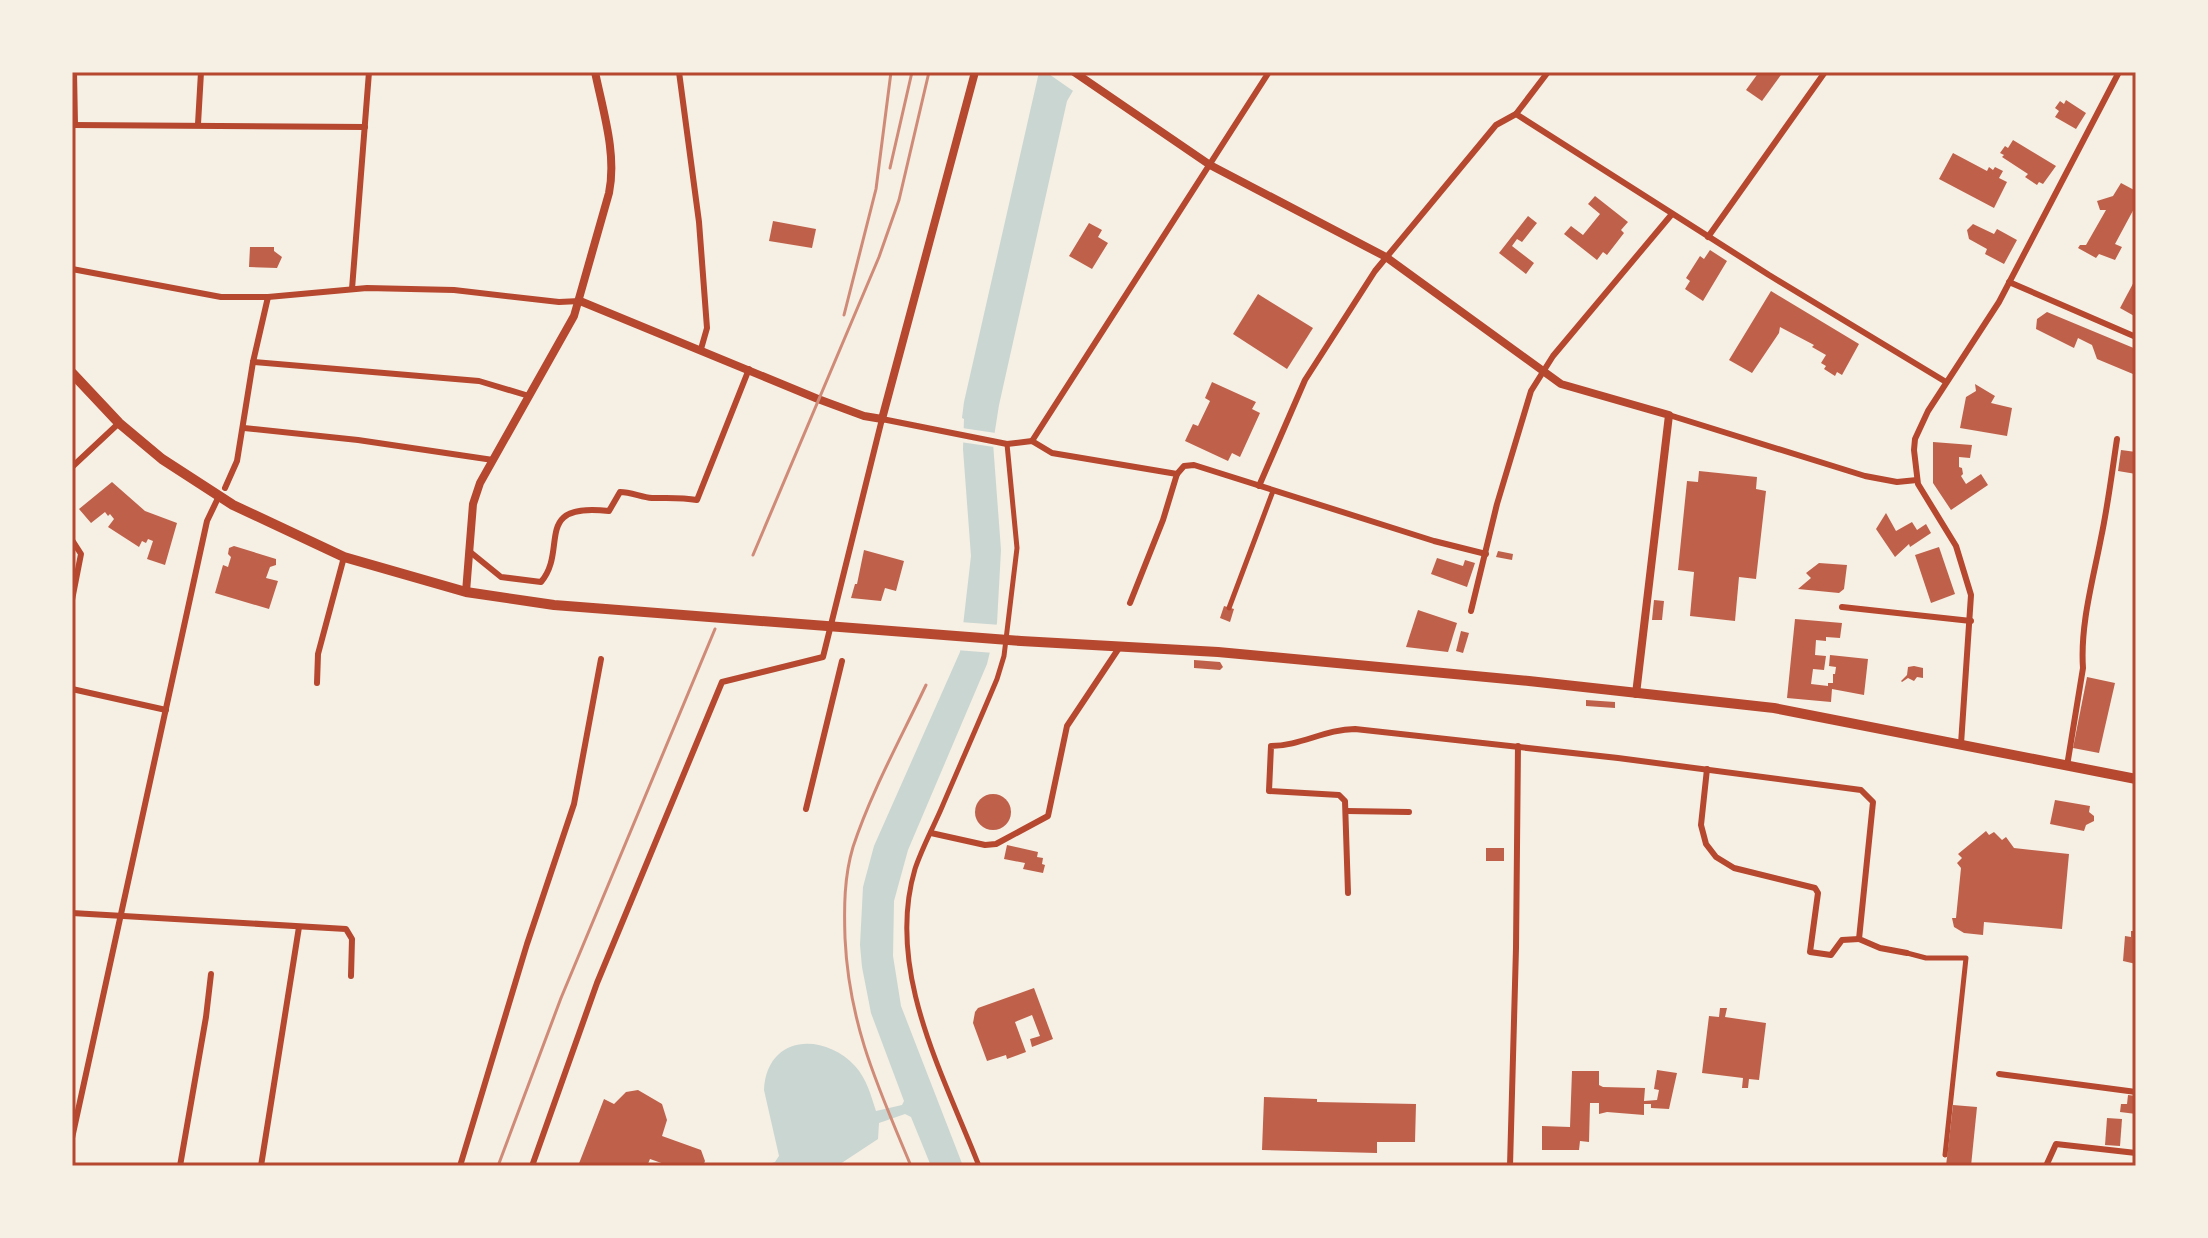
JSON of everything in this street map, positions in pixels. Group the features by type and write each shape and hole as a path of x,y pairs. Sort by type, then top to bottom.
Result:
{"main road":[{"path":"72,373 119,423 162,459 222,492 261,520 344,557 466,592 554,605 1119,648 1232,653 1774,708 2136,779"}],"street":[{"path":"74,72 74,124 365,127"},
{"path":"198,124 201,72"},
{"path":"352,289 369,72"},
{"path":"466,592 473,504 480,483 580,301 612,176 611,155 595,72"},
{"path":"679,72 699,222 707,328 701,349"},
{"path":"532,1166 597,983 722,682 823,657 882,419 975,72"},
{"path":"1074,72 1210,165 1386,257 1561,384 1865,476 1897,482 1917,480"},
{"path":"1032,441 1269,72"},
{"path":"1259,486 1305,380 1386,257 1496,125 1516,114 1548,72"},
{"path":"1708,237 1825,72"},
{"path":"1961,744 1971,595 1960,557 1917,480 1915,439 1946,382 1976,339 2009,282 2119,72"},
{"path":"1516,114 1708,237 1946,382"},
{"path":"1471,611 1497,504 1527,405 1542,372 1672,214"},
{"path":"72,269 221,297 268,297 352,289 454,290 559,302 580,301 854,413 1007,444 1032,441 1052,453 1177,474"},
{"path":"2009,282 2136,337"},
{"path":"72,1138 207,521 237,461 253,362 268,297"},
{"path":"253,362 479,381 529,396"},
{"path":"469,551 501,577 541,582 548,574 554,534 569,514 587,509 609,511 620,492 649,498 667,496 697,500 749,369"},
{"path":"1636,694 1669,415"},
{"path":"72,467 119,423"},
{"path":"244,428 358,440 493,460"},
{"path":"2067,766 2081,682 2090,593 2117,439"},
{"path":"979,1166 925,1030 908,963 907,933 916,867 1004,656 1017,548 1007,444"},
{"path":"1130,603 1163,520 1177,474 1184,466 1194,465 1434,541 1486,554"},
{"path":"1229,608 1273,491"},
{"path":"72,540 81,554 72,600"},
{"path":"317,683 318,654 344,557"},
{"path":"1842,607 1971,621"},
{"path":"931,833 985,845 996,844 1048,816 1067,726 1119,648"},
{"path":"460,1166 527,944 574,804 601,659"},
{"path":"806,809 842,661"},
{"path":"72,689 166,710"},
{"path":"1348,893 1345,801 1339,795 1269,791 1271,746 1295,744 1347,729 1518,746 1861,790 1873,802 1859,939"},
{"path":"1510,1166 1518,746"},
{"path":"1707,769 1701,825 1706,844 1716,857 1734,868 1815,888 1818,893 1810,952 1831,955 1842,940 1859,939 1880,948 1926,958 1966,958 1945,1155"},
{"path":"1347,811 1409,812"},
{"path":"72,913 346,929 352,939 351,976"},
{"path":"261,1166 299,927"},
{"path":"180,1166 211,974"},
{"path":"1999,1074 2136,1092"},
{"path":"2046,1166 2056,1144 2136,1153"}],"shaded area":[{"path":"1039,72 1084,72 1067,101 993,443 1001,550 997,623 987,664 908,850 894,901 893,956 901,1006 963,1166 931,1166 911,1117 905,1114 879,1123 878,1139 837,1166 763,1166 775,1162 779,1156 764,1090 767,1072 775,1058 786,1049 813,1044 842,1055 863,1076 876,1111 902,1105 904,1101 871,1013 862,967 863,887 874,846 960,652 971,556 963,449 964,402"}],"pier":[{"path":"1046,72 1088,72 1076,93"},
{"path":"962,428 996,433 994,447 960,442"},
{"path":"960,622 1001,625 994,653 956,650"}],"building":[{"path":"1759,72 1783,72 1762,101 1746,90"},
{"path":"2066,100 2086,113 2076,129 2055,117 2059,111 2055,108 2060,101 2064,104"},
{"path":"2013,140 2056,166 2043,184 2039,182 2037,185 2025,177 2028,174 2002,157 2004,155 2000,153"},
{"path":"1953,153 1987,171 1989,167 1993,170 1995,167 2003,171 1999,178 2007,182 1994,208 1939,179"},
{"path":"2121,183 2136,191 2136,205 2115,244 2122,247 2115,260 2099,254 2096,258 2078,248 2086,245 2106,210 2100,210 2097,201 2113,196"},
{"path":"1595,196 1628,222 1621,230 1624,233 1607,255 1603,252 1597,260 1564,234 1571,226 1583,235 1600,214 1588,204"},
{"path":"1528,216 1537,223 1522,242 1517,239 1512,246 1534,263 1526,274 1499,253"},
{"path":"773,221 816,229 812,248 769,241"},
{"path":"1089,223 1102,230 1098,237 1108,243 1092,269 1069,256"},
{"path":"1973,224 1994,234 1997,229 2017,240 2004,264 1985,254 1987,249 1969,239 1967,230"},
{"path":"250,247 274,247 274,251 282,257 277,268 249,267"},
{"path":"1710,250 1727,261 1703,301 1685,289 1690,281 1686,278 1700,256 1704,259"},
{"path":"2136,278 2136,317 2120,308"},
{"path":"1771,291 1859,344 1842,375 1837,372 1835,376 1824,369 1826,366 1821,363 1826,355 1812,347 1814,345 1780,327 1752,373 1729,360"},
{"path":"1258,294 1313,328 1287,369 1233,334"},
{"path":"2047,312 2136,349 2133,374 2097,359 2092,345 2078,338 2074,348 2036,329 2037,319"},
{"path":"1212,382 1256,402 1252,409 1260,413 1240,457 1232,453 1228,461 1185,441 1193,424 1198,426 1210,401 1205,398"},
{"path":"1975,384 1995,396 1991,403 2012,408 2007,436 1960,428 1966,397 1976,391"},
{"path":"1933,442 1972,445 1970,458 1959,457 1961,476 1966,484 1981,474 1988,485 1951,510 1933,483"},
{"path":"2121,450 2136,452 2136,474 2118,471"},
{"path":"1699,471 1757,477 1756,489 1766,491 1756,579 1739,577 1735,621 1690,616 1694,572 1678,570 1687,481 1698,482"},
{"path":"112,482 145,511 177,523 165,565 147,559 153,541 142,541 139,547 108,527 114,519 110,514 108,516 105,512 91,523 79,509"},
{"path":"1886,513 1896,531 1912,522 1917,530 1926,524 1931,533 1910,547 1909,544 1895,557 1876,529"},
{"path":"234,546 276,559 276,565 270,567 266,578 278,581 269,609 215,593 223,565 228,567 231,557 229,548"},
{"path":"1939,547 1955,594 1931,603 1915,555"},
{"path":"864,550 904,561 896,591 885,588 881,601 851,598"},
{"path":"1498,551 1513,554 1512,560 1496,557"},
{"path":"1437,558 1463,566 1465,560 1475,563 1467,587 1431,574"},
{"path":"1819,563 1847,565 1844,589 1839,593 1798,589 1811,578 1806,573"},
{"path":"1654,600 1664,601 1662,620 1652,620"},
{"path":"1224,606 1234,609 1230,622 1220,618"},
{"path":"1418,610 1457,623 1448,652 1406,647"},
{"path":"1795,619 1842,623 1840,638 1816,640 1815,655 1826,656 1824,670 1813,669 1811,684 1828,686 1828,683 1833,683 1836,667 1829,666 1830,655 1868,659 1864,695 1832,689 1831,702 1787,698"},
{"path":"1461,631 1469,633 1463,653 1456,651"},
{"path":"1194,660 1220,662 1223,667 1220,670 1194,668"},
{"path":"1908,667 1923,668 1923,678 1917,677 1914,681 1908,678 1902,682"},
{"path":"2087,677 2115,683 2099,753 2073,748"},
{"path":"1586,700 1615,702 1615,708 1586,706"},
{"path":"993,794 1005,800 1011,812 1005,824 993,830 981,824 975,812 981,800"},
{"path":"2055,800 2090,806 2089,812 2094,816 2094,821 2086,825 2084,831 2050,824"},
{"path":"1986,831 1989,835 1994,832 2002,840 2006,837 2014,848 2069,854 2062,929 1984,922 1983,935 1964,933 1954,927 1952,918 1956,918 1961,868 1957,863 1962,858 1958,854"},
{"path":"1007,845 1038,852 1037,857 1043,858 1042,864 1045,865 1043,873 1023,869 1025,863 1004,859"},
{"path":"1486,848 1504,848 1504,861 1486,861"},
{"path":"2131,931 2136,931 2136,964 2123,961 2125,936 2131,937"},
{"path":"1034,988 1053,1039 1032,1047 1030,1039 1040,1036 1032,1015 1015,1022 1026,1052 1007,1059 1006,1055 987,1061 973,1023 975,1012 978,1008"},
{"path":"1720,1008 1727,1008 1725,1017 1766,1023 1759,1080 1749,1079 1748,1088 1742,1088 1743,1078 1702,1073 1709,1016 1719,1017"},
{"path":"1657,1070 1677,1073 1669,1109 1651,1108 1651,1104 1644,1104 1644,1115 1599,1114 1599,1103 1590,1103 1589,1142 1580,1141 1579,1150 1542,1150 1542,1126 1570,1127 1572,1071 1599,1071 1599,1085 1603,1087 1645,1088 1644,1101 1657,1100 1659,1090 1654,1089"},
{"path":"638,1090 662,1104 667,1120 662,1136 701,1150 705,1161 703,1166 670,1166 650,1159 647,1166 578,1166 604,1099 614,1104 626,1092"},
{"path":"2128,1095 2136,1096 2136,1114 2120,1112 2121,1104 2127,1104"},
{"path":"1264,1097 1317,1099 1317,1102 1416,1104 1415,1142 1377,1142 1377,1153 1262,1150"},
{"path":"1953,1105 1977,1107 1971,1166 1946,1166"},
{"path":"2107,1118 2122,1119 2120,1146 2105,1145"}],"railway":[{"path":"844,315 876,189 891,72"},
{"path":"890,168 912,72"},
{"path":"753,555 879,257 899,200 929,72"},
{"path":"498,1166 561,998 715,629"},
{"path":"911,1166 859,1028 848,970 845,904 850,858 860,826 926,685"}]}
